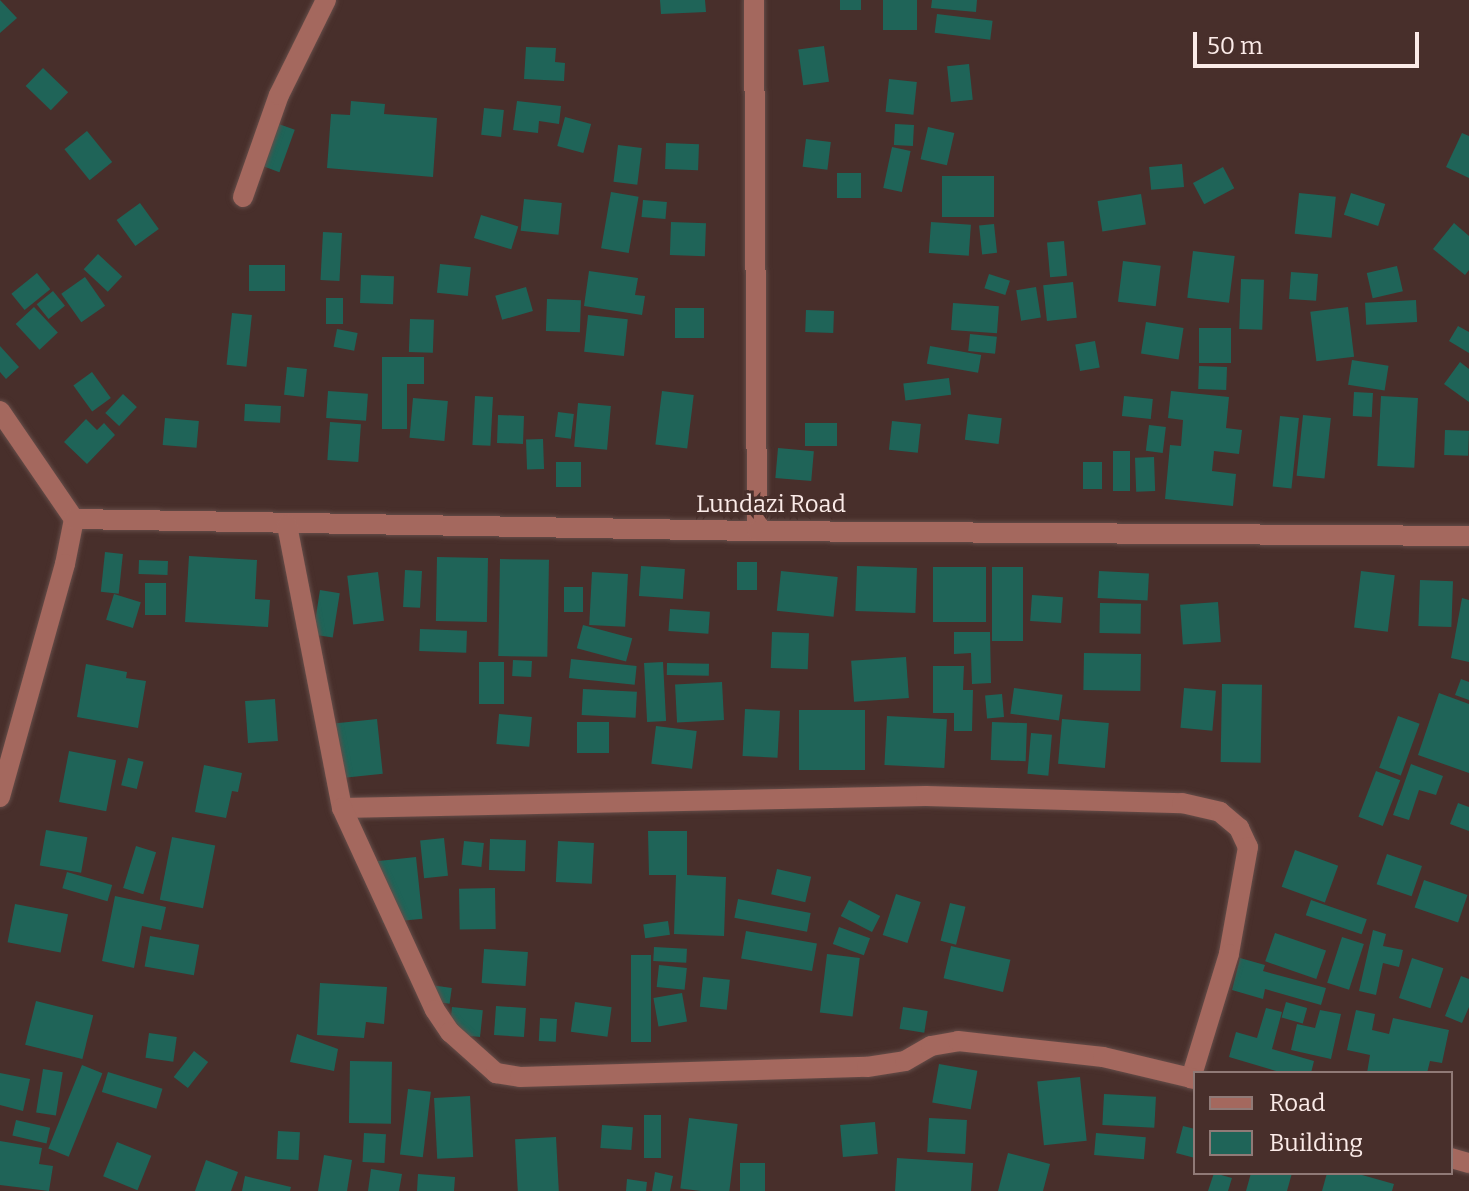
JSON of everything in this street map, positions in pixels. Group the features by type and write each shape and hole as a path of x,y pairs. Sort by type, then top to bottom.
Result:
{"street":[{"path":"243,197 279,95 326,0"},
{"path":"754,0 757,531"},
{"path":"0,411 74,519 65,564 0,797"},
{"name":"Lundazi Road","path":"74,519 757,531 1469,536"},
{"path":"287,525 342,808 435,1010 450,1032 496,1073 535,1076 867,1067 905,1061 931,1046 958,1041 1103,1057 1193,1078"},
{"path":"342,808 926,796 1200,805 1220,812 1239,828 1248,847 1229,954 1195,1071"}],"building":[{"path":"0,0 17,18 0,33"},
{"path":"660,0 705,0 706,12 661,14"},
{"path":"840,0 861,0 861,10 840,10"},
{"path":"883,0 917,0 917,30 883,30"},
{"path":"932,0 977,0 976,12 931,8"},
{"path":"937,14 993,21 990,40 935,33"},
{"path":"824,46 829,82 803,85 798,50"},
{"path":"526,47 556,48 555,62 565,63 564,81 524,79"},
{"path":"969,64 973,100 951,102 947,66"},
{"path":"43,68 68,92 51,110 26,86"},
{"path":"889,79 917,82 913,115 886,112"},
{"path":"351,101 385,104 384,114 437,118 433,177 327,168 331,114 350,115"},
{"path":"517,101 561,106 559,124 539,121 538,133 513,130"},
{"path":"484,108 504,110 501,137 481,135"},
{"path":"565,117 591,124 583,153 557,146"},
{"path":"276,123 295,130 279,172 261,165"},
{"path":"895,124 914,125 913,146 894,145"},
{"path":"928,127 954,133 947,165 921,159"},
{"path":"87,131 112,162 90,180 64,149"},
{"path":"1462,133 1469,136 1469,178 1446,167"},
{"path":"806,139 831,142 827,170 803,167"},
{"path":"666,143 699,144 698,170 665,169"},
{"path":"618,145 642,148 637,185 613,182"},
{"path":"892,147 911,151 902,192 883,188"},
{"path":"1182,164 1184,187 1151,190 1149,167"},
{"path":"1223,167 1234,188 1204,204 1193,183"},
{"path":"837,173 861,173 861,198 837,198"},
{"path":"942,176 994,176 994,217 942,217"},
{"path":"611,192 639,197 629,253 601,248"},
{"path":"1299,193 1336,197 1332,238 1295,234"},
{"path":"1351,193 1385,204 1378,226 1344,215"},
{"path":"1141,194 1146,225 1102,232 1098,201"},
{"path":"524,199 562,203 558,235 521,231"},
{"path":"643,200 667,202 665,219 642,217"},
{"path":"140,203 159,229 135,246 117,220"},
{"path":"481,215 518,226 511,249 474,238"},
{"path":"671,222 706,223 705,256 670,255"},
{"path":"931,222 971,225 969,256 929,253"},
{"path":"1454,223 1469,236 1469,270 1465,275 1433,249"},
{"path":"994,224 997,253 982,254 979,226"},
{"path":"323,232 342,233 339,281 320,280"},
{"path":"1064,241 1067,276 1050,277 1047,242"},
{"path":"1193,251 1235,256 1229,303 1187,298"},
{"path":"98,254 122,277 108,292 84,269"},
{"path":"1123,261 1161,266 1156,306 1118,302"},
{"path":"440,264 471,267 468,296 437,293"},
{"path":"249,265 285,265 285,291 249,291"},
{"path":"1397,266 1403,291 1373,298 1367,273"},
{"path":"589,271 638,278 635,295 645,296 642,315 584,306"},
{"path":"1291,272 1318,274 1316,301 1289,299"},
{"path":"37,273 50,289 25,310 11,294"},
{"path":"989,274 1010,281 1005,295 984,288"},
{"path":"361,275 394,276 393,304 360,303"},
{"path":"85,277 105,306 81,322 61,294"},
{"path":"1241,279 1264,280 1262,330 1239,329"},
{"path":"1073,282 1077,318 1047,321 1043,285"},
{"path":"526,287 533,311 502,320 495,296"},
{"path":"1036,287 1041,318 1021,321 1016,290"},
{"path":"53,291 65,306 49,319 37,304"},
{"path":"326,298 343,298 343,324 326,324"},
{"path":"547,299 581,300 580,332 546,331"},
{"path":"1416,300 1417,322 1366,325 1365,303"},
{"path":"953,303 999,306 997,333 951,330"},
{"path":"34,307 58,333 40,350 16,324"},
{"path":"1348,307 1354,357 1316,361 1310,312"},
{"path":"675,308 704,308 704,338 675,338"},
{"path":"806,310 834,311 833,333 805,332"},
{"path":"232,313 252,315 246,367 227,365"},
{"path":"588,315 628,319 624,356 584,352"},
{"path":"410,319 434,320 433,353 409,352"},
{"path":"1146,322 1184,328 1179,360 1141,354"},
{"path":"1458,326 1469,332 1469,353 1449,341"},
{"path":"1199,328 1231,328 1231,363 1199,363"},
{"path":"337,329 358,333 354,351 334,347"},
{"path":"970,334 997,337 995,354 968,351"},
{"path":"1095,341 1100,368 1080,371 1075,344"},
{"path":"0,346 19,367 6,379 0,372"},
{"path":"930,346 981,355 978,373 927,364"},
{"path":"382,357 424,357 424,384 407,384 407,429 382,429"},
{"path":"1352,360 1389,366 1385,390 1348,385"},
{"path":"1460,362 1469,369 1469,402 1444,384"},
{"path":"1199,366 1227,367 1226,390 1198,389"},
{"path":"287,367 307,369 304,397 284,395"},
{"path":"92,372 111,398 92,411 73,386"},
{"path":"949,378 951,395 905,400 903,384"},
{"path":"328,391 368,394 366,421 326,418"},
{"path":"662,391 694,395 687,448 655,445"},
{"path":"1171,391 1229,397 1226,428 1242,430 1239,454 1214,451 1212,471 1236,474 1233,506 1165,499 1170,445 1181,446 1183,420 1168,418"},
{"path":"1354,392 1373,393 1372,417 1353,416"},
{"path":"123,394 137,407 119,426 105,413"},
{"path":"475,396 493,397 490,446 472,445"},
{"path":"1124,396 1153,399 1151,419 1122,416"},
{"path":"1381,396 1418,398 1414,468 1377,466"},
{"path":"413,398 448,401 444,441 410,438"},
{"path":"578,403 611,406 607,450 574,447"},
{"path":"245,404 281,406 280,423 244,421"},
{"path":"558,412 574,414 571,439 555,437"},
{"path":"968,414 1002,418 999,444 965,440"},
{"path":"498,415 524,416 523,444 497,443"},
{"path":"1303,415 1331,418 1324,479 1297,476"},
{"path":"1280,416 1299,418 1291,489 1273,487"},
{"path":"165,418 199,421 197,448 163,445"},
{"path":"86,419 97,430 104,423 115,435 87,464 64,442"},
{"path":"892,421 921,424 918,453 889,450"},
{"path":"330,422 361,424 358,462 327,460"},
{"path":"805,423 837,423 837,446 805,446"},
{"path":"1149,425 1166,427 1163,453 1146,451"},
{"path":"1445,430 1469,431 1468,456 1444,455"},
{"path":"543,439 544,469 527,470 526,440"},
{"path":"778,448 814,451 811,481 775,478"},
{"path":"1113,451 1130,451 1130,491 1113,491"},
{"path":"1154,457 1155,491 1136,492 1135,458"},
{"path":"556,462 581,462 581,487 556,487"},
{"path":"1083,462 1102,462 1102,489 1083,489"},
{"path":"105,552 123,554 119,594 101,592"},
{"path":"189,556 257,560 255,599 270,600 268,627 185,622"},
{"path":"437,557 488,558 487,622 436,621"},
{"path":"500,559 549,560 547,657 498,656"},
{"path":"139,560 168,561 167,575 139,574"},
{"path":"737,562 757,562 757,590 737,590"},
{"path":"641,566 685,569 683,599 639,596"},
{"path":"857,566 917,568 915,613 855,611"},
{"path":"933,567 986,567 986,622 933,622"},
{"path":"992,567 1023,567 1023,641 992,641"},
{"path":"405,570 422,571 420,608 403,607"},
{"path":"781,571 838,577 834,617 777,611"},
{"path":"1099,571 1149,574 1148,601 1098,598"},
{"path":"1361,571 1395,575 1388,632 1354,628"},
{"path":"378,572 384,621 353,624 347,576"},
{"path":"592,572 628,574 625,627 589,625"},
{"path":"1420,580 1453,581 1451,627 1418,626"},
{"path":"145,583 166,583 166,615 145,615"},
{"path":"564,587 583,587 583,612 564,612"},
{"path":"320,590 340,593 333,638 313,634"},
{"path":"114,594 141,602 133,628 106,620"},
{"path":"1032,595 1063,597 1061,623 1030,621"},
{"path":"1462,598 1469,600 1469,662 1451,658"},
{"path":"1218,602 1221,642 1183,645 1180,605"},
{"path":"1100,603 1141,604 1140,634 1099,633"},
{"path":"670,609 710,612 708,634 668,631"},
{"path":"583,625 632,638 626,661 577,648"},
{"path":"420,629 467,631 466,653 419,651"},
{"path":"772,632 809,633 808,669 771,668"},
{"path":"954,632 990,632 991,683 972,684 971,653 954,654"},
{"path":"1084,653 1141,654 1140,691 1083,690"},
{"path":"906,657 909,698 854,702 851,661"},
{"path":"571,659 637,666 635,685 569,678"},
{"path":"513,660 532,661 531,677 512,676"},
{"path":"479,662 504,662 504,704 479,704"},
{"path":"663,662 666,721 647,722 644,663"},
{"path":"667,663 709,664 709,676 667,675"},
{"path":"86,664 127,672 126,678 146,681 138,728 77,717"},
{"path":"933,666 964,666 963,690 973,690 972,731 954,731 954,713 933,713"},
{"path":"1461,679 1469,682 1469,700 1455,695"},
{"path":"722,682 724,720 677,722 675,684"},
{"path":"1222,684 1262,685 1261,763 1221,762"},
{"path":"1014,688 1063,695 1059,721 1010,714"},
{"path":"1184,688 1216,691 1212,731 1181,728"},
{"path":"583,689 637,692 636,718 582,715"},
{"path":"1439,693 1469,704 1469,773 1418,755"},
{"path":"1002,694 1004,717 987,718 985,695"},
{"path":"275,699 278,741 248,743 245,701"},
{"path":"745,709 780,711 777,758 743,756"},
{"path":"799,710 865,710 865,770 799,770"},
{"path":"499,714 532,717 529,747 496,744"},
{"path":"887,716 947,719 944,768 884,765"},
{"path":"1398,716 1420,724 1401,776 1379,768"},
{"path":"377,719 383,774 330,779 324,725"},
{"path":"1062,719 1109,723 1105,768 1058,764"},
{"path":"577,722 609,722 609,753 577,753"},
{"path":"992,722 1027,723 1026,761 991,760"},
{"path":"656,726 697,731 692,769 651,764"},
{"path":"1031,733 1052,735 1048,776 1027,774"},
{"path":"69,751 116,760 106,811 59,802"},
{"path":"128,758 144,762 137,789 121,785"},
{"path":"1411,764 1443,776 1436,795 1419,790 1409,820 1393,815"},
{"path":"204,765 242,773 238,792 232,791 226,818 195,812"},
{"path":"1376,771 1400,780 1383,826 1358,817"},
{"path":"1458,803 1469,807 1469,831 1450,824"},
{"path":"46,830 87,837 81,873 40,865"},
{"path":"648,831 687,831 687,875 726,877 724,936 674,934 676,875 649,875"},
{"path":"172,837 215,845 203,908 160,900"},
{"path":"444,838 448,876 424,878 420,841"},
{"path":"490,839 526,840 525,871 489,870"},
{"path":"464,841 484,843 481,867 461,865"},
{"path":"558,841 594,843 592,884 556,882"},
{"path":"136,846 156,852 143,894 123,888"},
{"path":"1295,850 1338,866 1325,902 1282,887"},
{"path":"1387,854 1422,866 1412,896 1377,884"},
{"path":"416,857 422,919 383,923 376,861"},
{"path":"777,869 811,877 805,902 771,894"},
{"path":"67,872 112,885 107,901 62,888"},
{"path":"1424,880 1467,895 1458,922 1415,907"},
{"path":"495,888 496,929 460,930 459,889"},
{"path":"896,894 921,902 907,943 883,935"},
{"path":"115,896 166,907 161,930 142,926 134,968 102,961"},
{"path":"738,899 811,913 807,932 734,918"},
{"path":"849,900 880,916 872,932 841,916"},
{"path":"1311,900 1367,919 1362,934 1306,915"},
{"path":"950,903 966,907 956,945 941,941"},
{"path":"15,904 68,914 61,953 8,942"},
{"path":"668,921 670,935 645,938 643,924"},
{"path":"839,927 870,938 864,955 833,944"},
{"path":"1373,930 1386,934 1383,946 1403,950 1399,967 1383,963 1376,995 1359,991"},
{"path":"746,931 817,944 812,971 741,959"},
{"path":"1275,933 1326,951 1316,979 1265,961"},
{"path":"150,936 199,945 194,975 145,967"},
{"path":"1342,937 1364,944 1349,990 1327,983"},
{"path":"951,946 1010,960 1003,992 944,978"},
{"path":"654,947 687,949 686,963 653,961"},
{"path":"484,949 528,952 526,986 482,983"},
{"path":"827,954 860,958 853,1017 820,1013"},
{"path":"631,955 651,955 651,1042 631,1042"},
{"path":"1240,958 1265,965 1263,971 1326,988 1321,1005 1265,989 1263,999 1232,990"},
{"path":"1412,958 1443,968 1430,1008 1399,998"},
{"path":"659,965 687,968 685,990 657,987"},
{"path":"1461,976 1469,979 1469,1007 1462,1023 1445,1016"},
{"path":"703,977 730,980 727,1010 700,1007"},
{"path":"320,983 387,987 384,1024 366,1022 364,1038 317,1035"},
{"path":"431,985 452,988 450,1004 429,1001"},
{"path":"682,993 687,1022 658,1027 653,998"},
{"path":"36,1001 93,1015 82,1059 25,1045"},
{"path":"575,1002 612,1007 607,1037 571,1032"},
{"path":"1286,1002 1307,1008 1303,1023 1282,1017"},
{"path":"496,1006 526,1008 524,1037 494,1035"},
{"path":"452,1007 483,1010 480,1037 449,1034"},
{"path":"903,1007 928,1011 924,1033 900,1029"},
{"path":"1266,1008 1282,1012 1272,1049 1314,1061 1312,1071 1276,1071 1229,1057 1236,1032 1257,1038"},
{"path":"1320,1010 1341,1014 1331,1059 1291,1050 1297,1024 1315,1028"},
{"path":"1356,1010 1375,1014 1372,1030 1389,1034 1393,1018 1449,1030 1442,1063 1430,1061 1428,1071 1367,1071 1370,1055 1347,1050"},
{"path":"540,1018 557,1019 556,1042 539,1041"},
{"path":"149,1033 177,1037 173,1062 146,1058"},
{"path":"297,1034 338,1049 334,1071 290,1062"},
{"path":"194,1051 208,1062 188,1088 174,1077"},
{"path":"350,1061 392,1062 391,1124 349,1123"},
{"path":"939,1064 977,1071 971,1109 932,1102"},
{"path":"82,1065 102,1073 69,1157 48,1148"},
{"path":"43,1069 63,1072 56,1116 36,1112"},
{"path":"108,1072 163,1089 156,1109 102,1092"},
{"path":"0,1073 30,1079 23,1111 0,1105"},
{"path":"1080,1077 1087,1141 1044,1145 1037,1081"},
{"path":"408,1089 431,1092 423,1157 400,1155"},
{"path":"1104,1094 1156,1097 1154,1128 1102,1125"},
{"path":"470,1096 473,1157 437,1159 434,1098"},
{"path":"644,1115 661,1115 661,1158 644,1158"},
{"path":"689,1118 738,1124 729,1191 680,1188"},
{"path":"929,1118 967,1120 965,1154 927,1152"},
{"path":"16,1120 50,1128 47,1143 12,1136"},
{"path":"875,1122 878,1154 843,1157 840,1125"},
{"path":"602,1125 633,1127 631,1150 600,1148"},
{"path":"1183,1126 1193,1128 1193,1157 1176,1153"},
{"path":"278,1131 300,1132 299,1160 277,1159"},
{"path":"364,1133 386,1134 384,1163 362,1162"},
{"path":"1096,1133 1146,1137 1144,1159 1094,1155"},
{"path":"556,1137 559,1191 518,1191 515,1139"},
{"path":"0,1141 42,1148 39,1164 53,1166 49,1191 0,1185"},
{"path":"117,1142 151,1156 137,1190 103,1176"},
{"path":"1008,1153 1050,1164 1043,1191 998,1191"},
{"path":"324,1155 352,1160 347,1191 318,1191"},
{"path":"897,1158 973,1163 971,1191 895,1191"},
{"path":"206,1160 238,1172 231,1191 195,1191"},
{"path":"740,1163 765,1163 765,1191 740,1191"},
{"path":"371,1169 402,1174 399,1191 368,1191"},
{"path":"655,1172 673,1176 670,1191 652,1191"},
{"path":"418,1174 455,1177 454,1191 417,1191"},
{"path":"1213,1175 1232,1178 1228,1191 1208,1191"},
{"path":"1250,1175 1291,1175 1287,1191 1246,1191"},
{"path":"1326,1175 1362,1175 1394,1184 1392,1191 1322,1191"},
{"path":"245,1176 291,1187 290,1191 242,1191"},
{"path":"627,1179 647,1182 646,1191 626,1191"}]}
